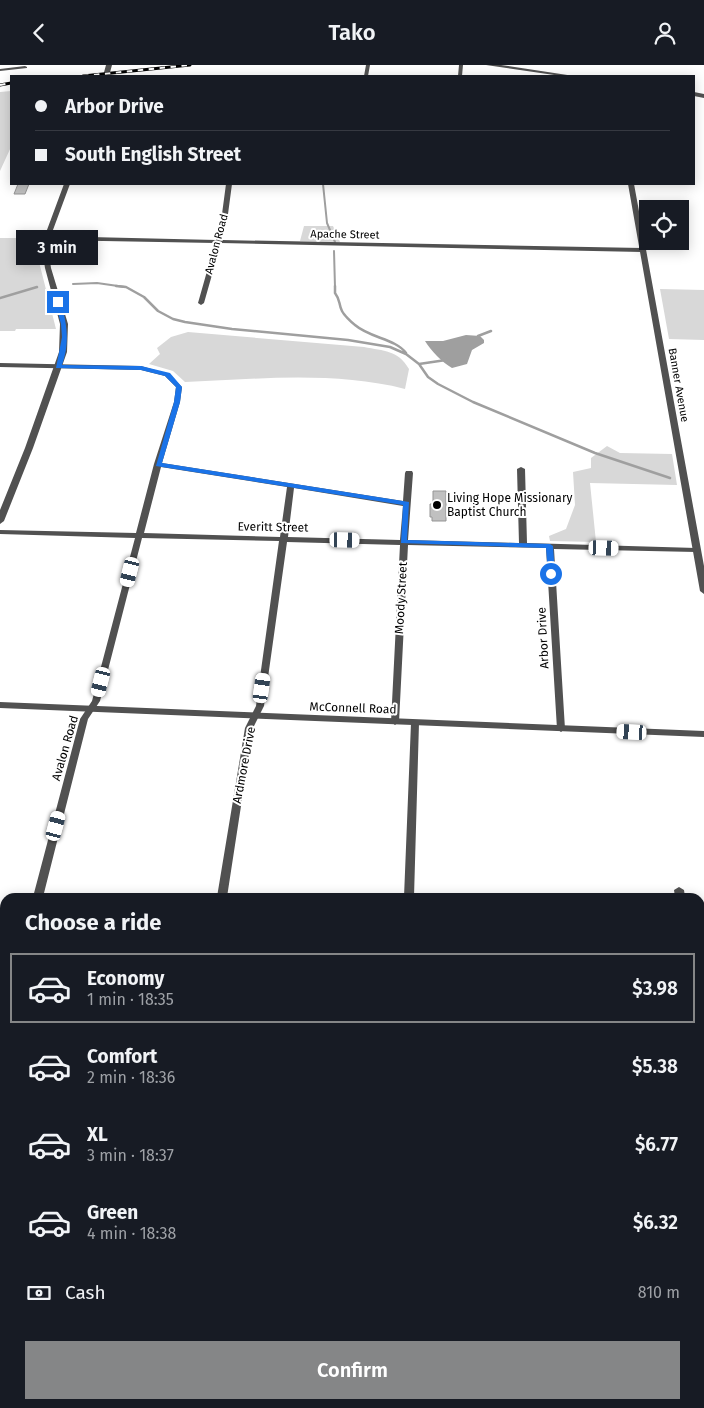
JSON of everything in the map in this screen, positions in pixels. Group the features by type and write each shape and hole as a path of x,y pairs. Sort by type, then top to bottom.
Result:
{"street":[{"path":"489,65 564,75"},
{"path":"0,71 14,67 25,67"},
{"path":"0,521 29,448 63,352 65,331 46,260 47,238 67,185"},
{"name":"Avalon Road","path":"200,303 218,242 228,198 229,185"},
{"name":"Banner Avenue","path":"631,185 639,232"},
{"name":"Apache Street","path":"47,238 639,250"},
{"name":"Banner Avenue","path":"642,250 657,323 704,591"},
{"path":"0,365 141,368 167,375 179,387 176,404"},
{"name":"Avalon Road","path":"39,893 84,719 96,701 158,464 176,404"},
{"path":"158,464 407,504"},
{"path":"521,469 523,546"},
{"name":"Moody Street","path":"395,722 409,473"},
{"name":"Ardmore Drive","path":"223,893 248,728 260,706 291,486"},
{"name":"Everitt Street","path":"0,532 696,550"},
{"name":"Arbor Drive","path":"550,546 562,729"},
{"name":"McConnell Road","path":"0,705 704,735"},
{"path":"409,893 415,723"}],"shaded area":[{"path":"10,91 10,149 0,171 0,92"},
{"path":"304,226 333,226 340,242 300,241"},
{"path":"0,238 39,238 36,250 56,329 0,331"},
{"path":"660,289 704,290 704,340 669,339"},
{"path":"188,332 364,347 390,352 400,358 409,369 405,389 378,383 323,378 268,378 185,382 173,371 149,364 160,354 157,348 171,337"},
{"path":"466,335 480,336 484,343 472,350 467,364 452,368 430,349 425,341 443,341"},
{"path":"607,446 620,453 672,454 677,485 590,483 596,542 550,541 549,536 566,529 575,505 573,472 591,468 591,458"}],"building":[{"path":"18,185 29,185 25,194 14,194"},
{"name":"Living Hope Missionary Baptist Church","path":"433,491 446,491 446,521 432,521 432,517 430,517"}],"waterway":[{"path":"323,185 327,223 335,242"},
{"path":"334,251 335,287"},
{"path":"73,284 97,283 123,287"},
{"path":"116,286 123,287"},
{"path":"0,298 37,287"},
{"path":"123,287 144,297 158,311 173,319 232,329 348,340 390,347 406,354 419,364"},
{"path":"335,287 335,293 342,311 352,322 368,333 402,348 406,353"},
{"path":"478,336 491,331"},
{"path":"419,364 446,360"},
{"path":"419,364 428,377 473,402 595,453 670,478"}],"railway":[{"path":"93,75 190,65"},
{"path":"0,85 10,83"}],"place":[{"name":"Living Hope Missionary Baptist Church","path":"437,505"}],"route":[{"path":"58,302 64,324 65,344 58,366 141,368 167,375 179,387 177,402 158,464 407,504 404,542 550,546 551,574"}]}
